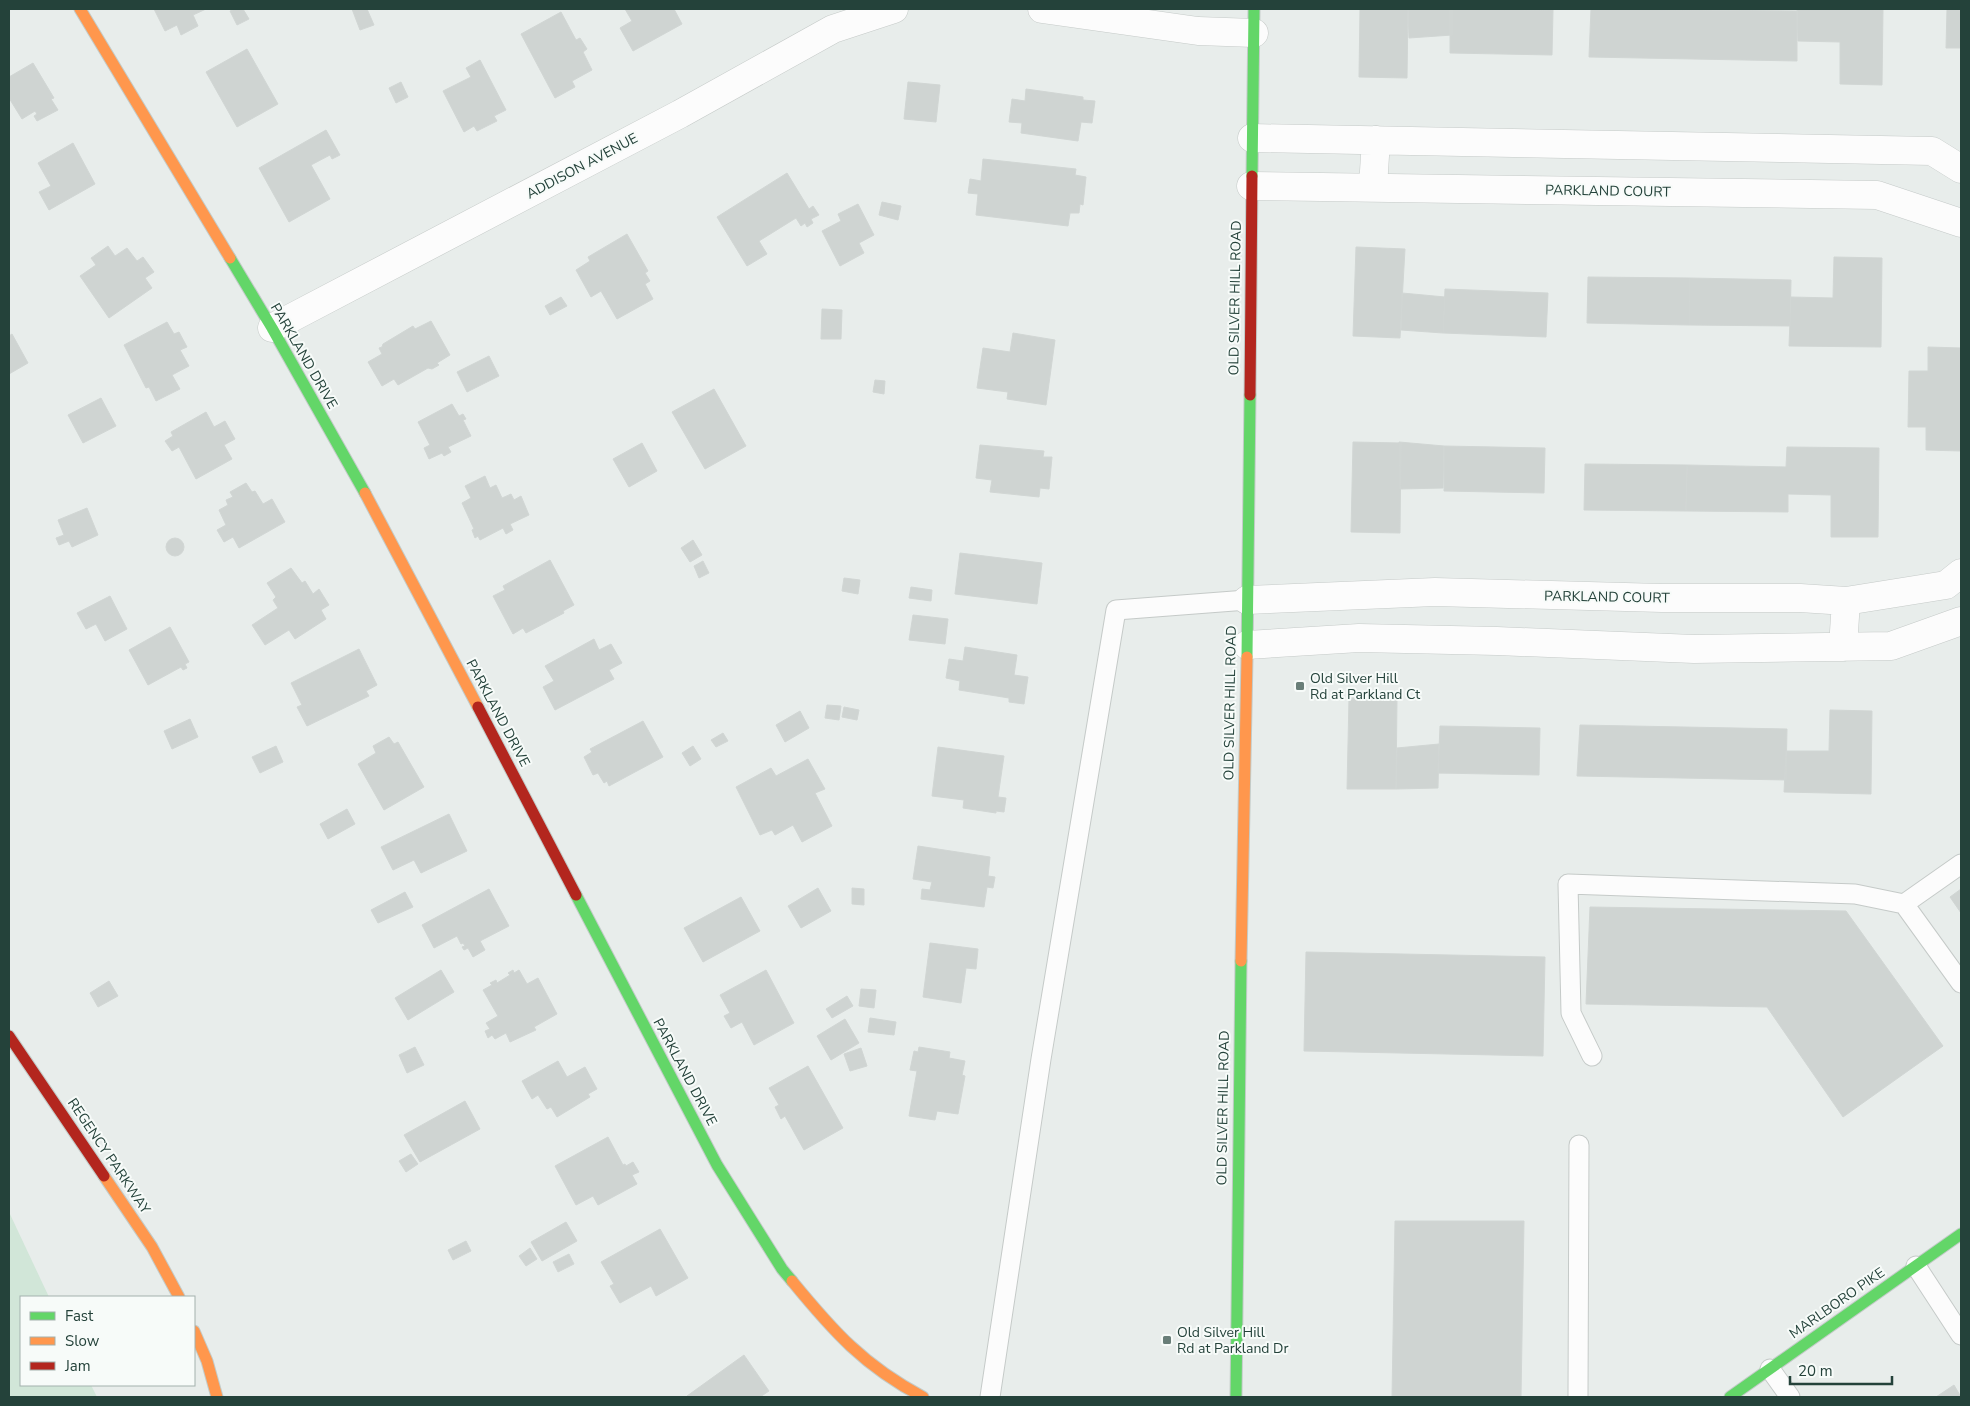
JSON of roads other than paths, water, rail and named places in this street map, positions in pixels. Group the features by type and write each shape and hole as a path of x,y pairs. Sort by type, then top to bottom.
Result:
{"street":[{"name":"PARKLAND DRIVE","path":"80,9 272,328 378,516 717,1164 782,1269 818,1313 843,1341 869,1363 896,1383 923,1397"},
{"name":"ADDISON AVENUE","path":"272,328 646,132 833,29 894,9"},
{"path":"1042,9 1198,31 1254,21"},
{"name":"OLD SILVER HILL ROAD","path":"1236,1397 1238,1103 1247,600 1254,21"},
{"path":"1252,138 1932,151 1961,170"},
{"path":"1373,187 1376,140"},
{"name":"PARKLAND COURT","path":"1251,186 1877,195 1961,223"},
{"name":"PARKLAND COURT","path":"1247,600 1435,592 1662,598 1800,598 1846,601 1946,585 1961,573"},
{"path":"1356,595 1359,638"},
{"path":"1843,647 1846,601"},
{"path":"1246,645 1359,638 1497,641 1694,649 1891,646 1961,621"},
{"name":"REGENCY PARKWAY","path":"9,1036 152,1247 178,1296"},
{"name":"MARLBORO PIKE","path":"1734,1396 1961,1234"},
{"path":"195,1333 207,1360 217,1397"}],"lane":[{"path":"990,1397 1041,1060 1116,610 1247,600"},
{"path":"1904,904 1961,864"},
{"path":"1592,1056 1571,1013 1568,884 1856,894 1904,904 1961,983"},
{"path":"1578,1397 1579,1146"},
{"path":"1916,1266 1961,1335"},
{"path":"1770,1369 1790,1397"}],"place":[{"name":"Old Silver Hill Rd at Parkland Ct","path":"1300,686"},
{"name":"Old Silver Hill Rd at Parkland Dr","path":"1167,1340"}]}
